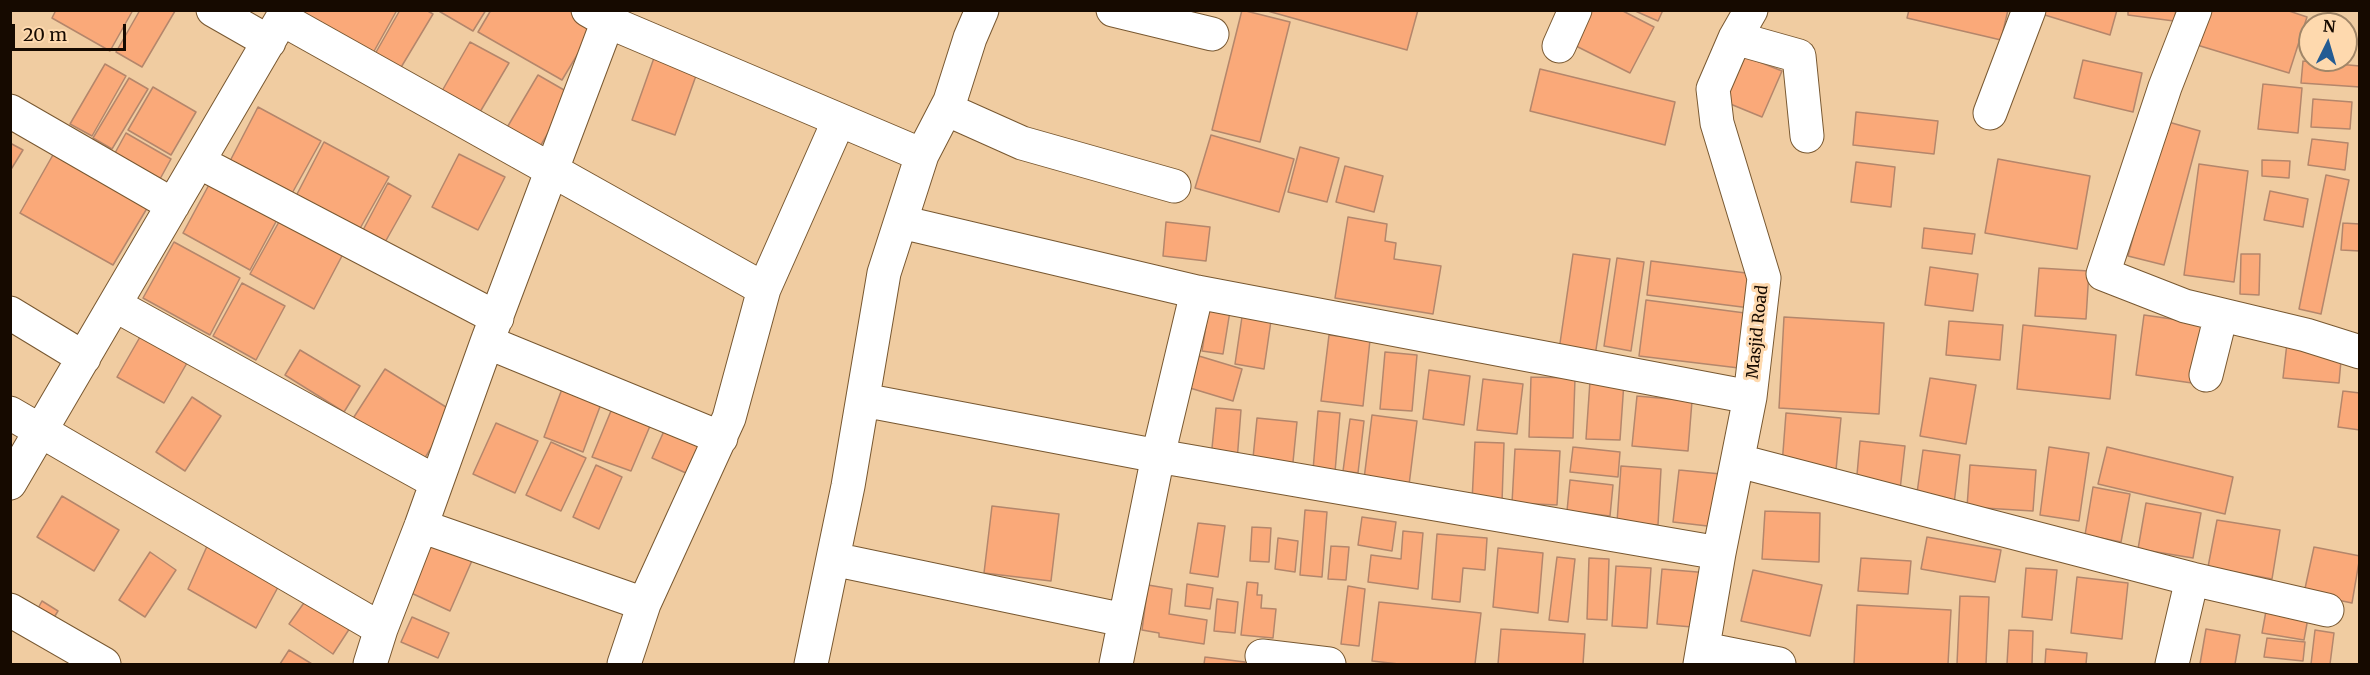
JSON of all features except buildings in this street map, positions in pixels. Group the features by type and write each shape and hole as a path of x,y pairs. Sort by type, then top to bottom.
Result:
{"street":[{"path":"213,10 280,24 552,169 764,289"},
{"path":"810,664 848,486 884,273 922,155 946,109 982,10"},
{"path":"1113,10 1212,34"},
{"path":"1559,46 1575,10"},
{"path":"1990,113 2029,10"},
{"path":"2195,10 2165,87 2103,274 2185,306 2306,335 2360,352"},
{"path":"370,664 552,169 603,14 922,155"},
{"path":"10,483 280,24"},
{"path":"1743,24 1799,56 1807,136"},
{"name":"Masjid Road","path":"1702,657 1719,553 1750,397 1764,279 1717,123 1713,89 1743,24"},
{"path":"946,109 1022,143 1174,186"},
{"path":"10,111 173,205"},
{"path":"624,664 644,604 729,418 764,289 839,120"},
{"path":"199,162 492,330 721,438"},
{"path":"901,222 1197,292 1750,397"},
{"path":"1116,664 1158,456 1197,292"},
{"path":"115,305 436,482"},
{"path":"10,313 84,358"},
{"path":"2206,375 2222,315"},
{"path":"863,400 1158,456 1719,553"},
{"path":"10,413 381,629"},
{"path":"1738,461 2192,579 2327,610"},
{"path":"422,526 644,604"},
{"path":"833,559 1124,620"},
{"path":"2172,664 2192,579"},
{"path":"10,610 104,664"},
{"path":"1262,656 1329,664"},
{"path":"1702,657 1779,664"}]}
